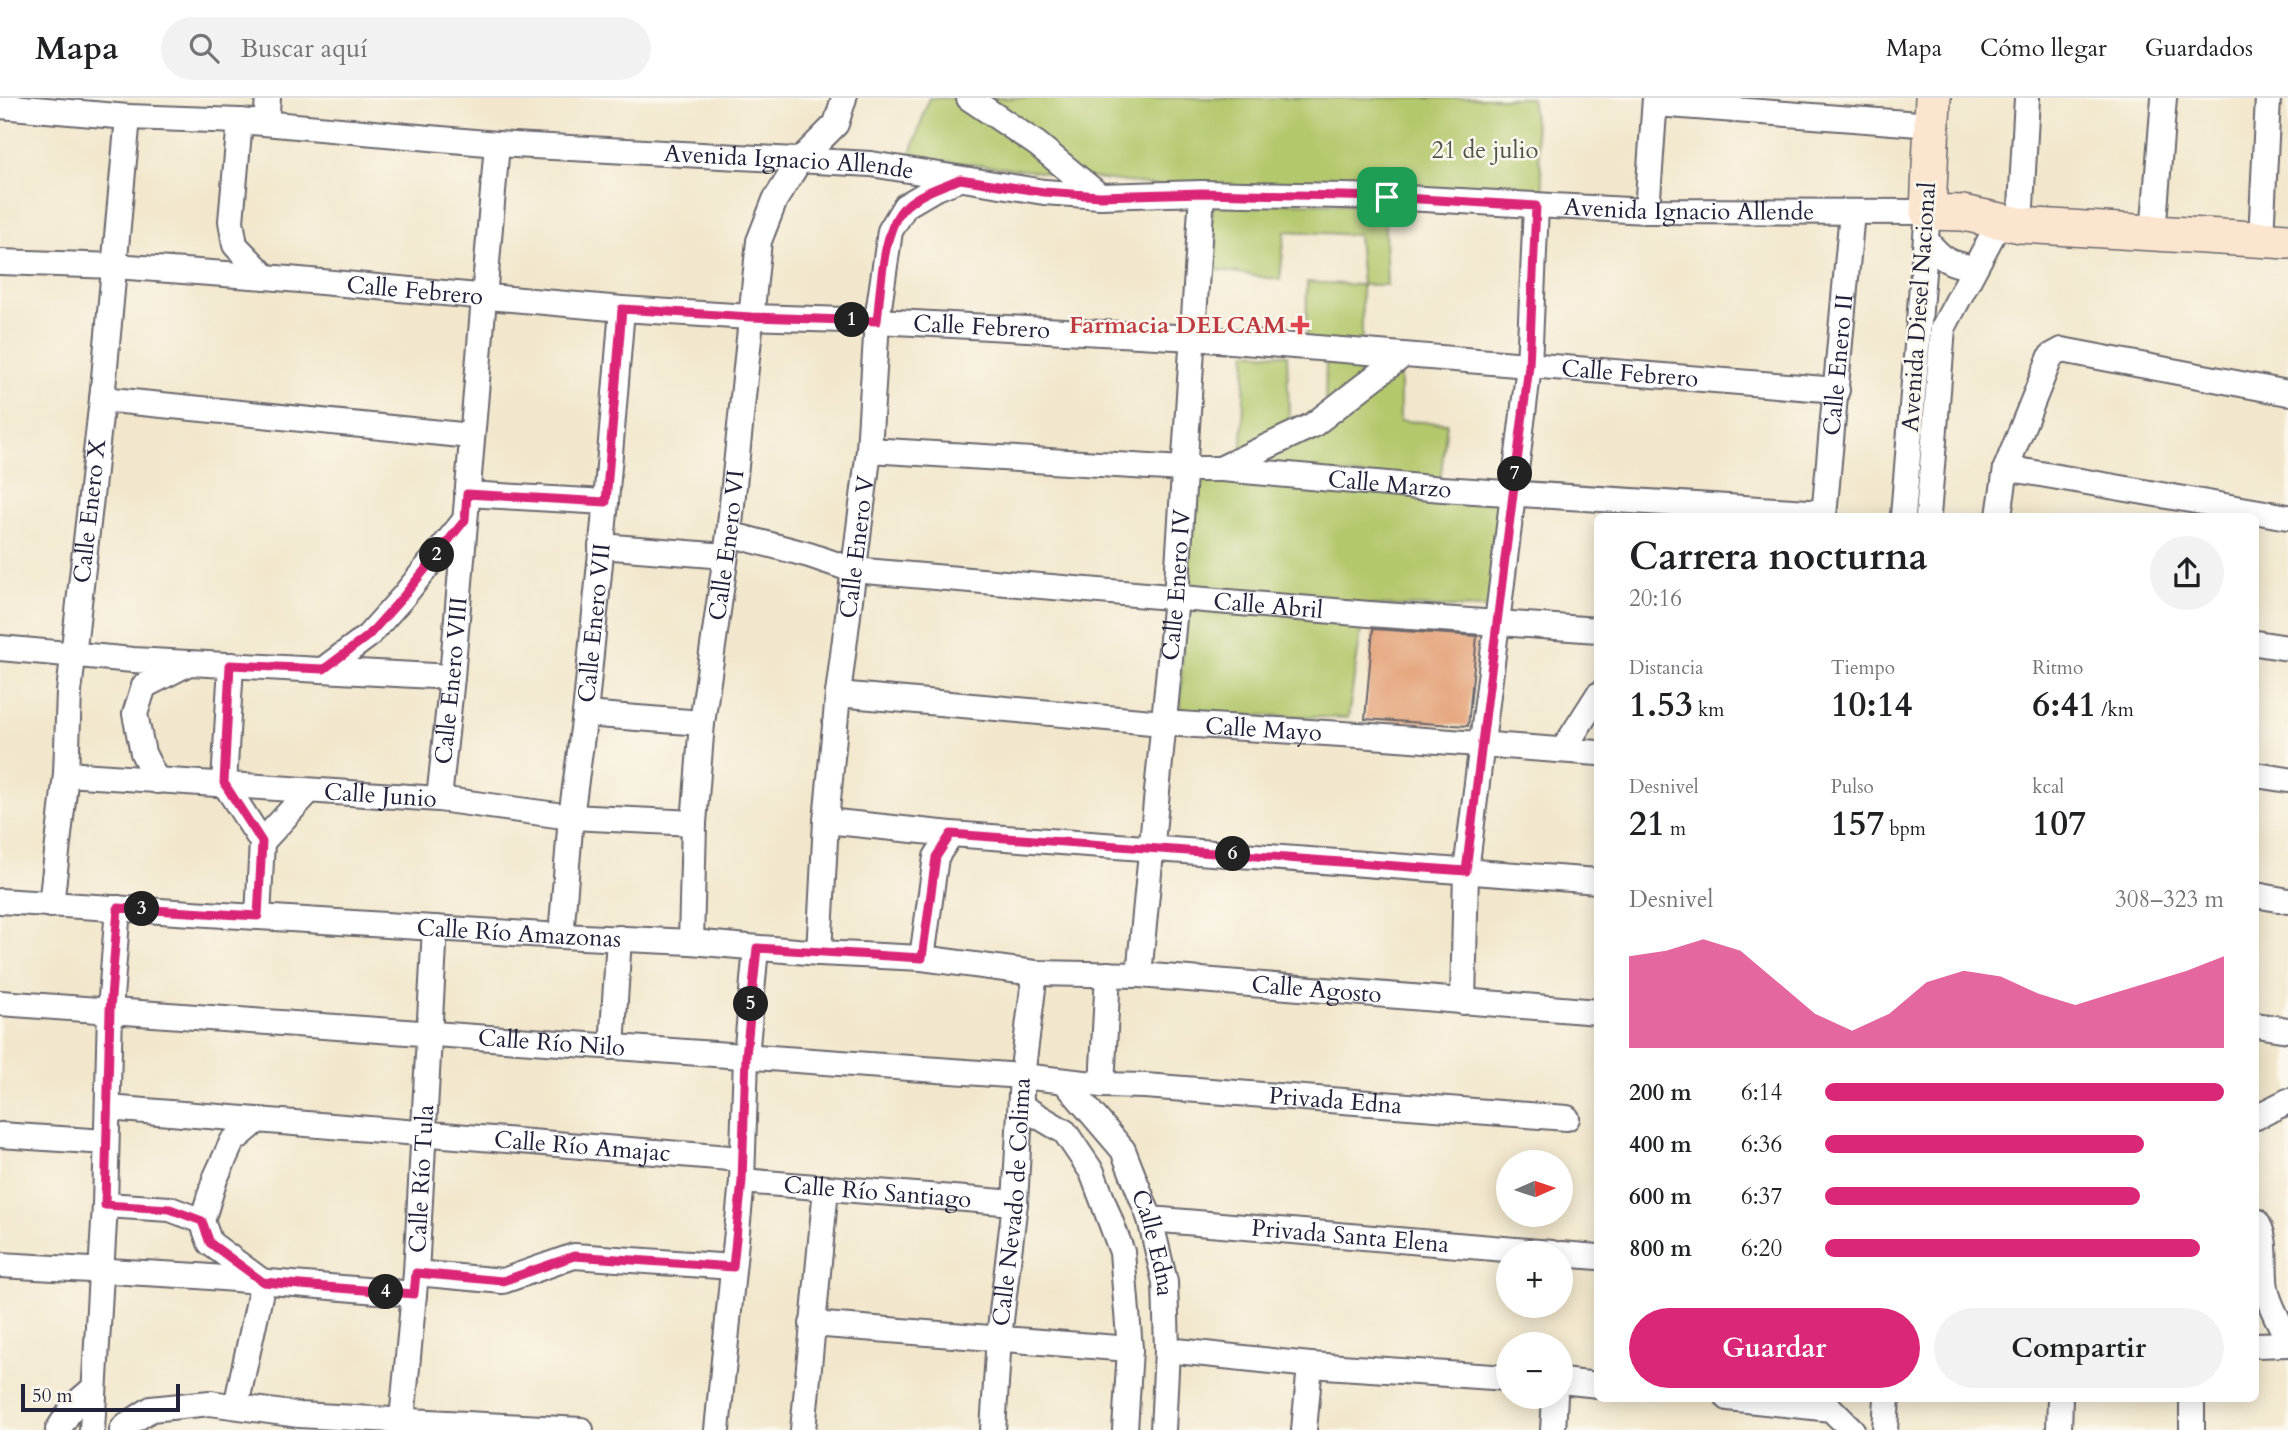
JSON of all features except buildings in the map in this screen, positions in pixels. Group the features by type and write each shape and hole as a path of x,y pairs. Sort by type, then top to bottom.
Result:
{"street":[{"path":"267,123 268,98"},
{"name":"Calle Enero VI","path":"691,942 694,823 702,723 727,545 759,241 775,200 800,160 836,124 844,98"},
{"path":"969,98 1037,144 1100,196"},
{"path":"1928,513 1943,328 1973,268 2010,223 2027,98"},
{"path":"2152,234 2164,98"},
{"path":"1647,211 1655,101 1932,112"},
{"path":"2268,102 2274,239"},
{"name":"Avenida Ignacio Allende","path":"0,106 128,117 267,123 497,144 872,164 1044,192 1100,196 1202,193 1387,197 1647,211 1852,212 1928,226 1963,213 2010,223 2152,234 2274,239"},
{"name":"Avenida Diesel Nacional","path":"1903,513 1928,226 1932,112"},
{"name":"Calle Enero X","path":"51,905 66,774 69,692 102,399 128,117"},
{"path":"240,121 231,221 235,245 266,277"},
{"name":"Calle Enero VIII","path":"439,799 452,677 497,144"},
{"name":"Calle Enero V","path":"819,953 826,821 838,694 869,450 877,321 890,231 905,206 934,189 960,179"},
{"name":"Calle Enero IV","path":"1139,975 1176,598 1202,193"},
{"path":"1463,1002 1466,871 1529,366 1536,206"},
{"name":"Calle Enero II","path":"1824,513 1852,212"},
{"path":"1928,226 1937,254 1948,262 1973,268"},
{"name":"Calle Febrero","path":"0,262 115,266 266,277 622,309 1194,338 1837,390"},
{"name":"Calle Enero VII","path":"561,936 571,817 585,714 606,502 622,309"},
{"path":"1998,513 2006,468 2051,356 2062,350 2288,393"},
{"path":"1222,468 1313,425 1402,356"},
{"path":"102,399 471,436"},
{"name":"Calle Marzo","path":"869,450 1184,469 1222,468 1442,489 1797,513"},
{"path":"2006,468 2288,517"},
{"path":"467,494 606,502"},
{"path":"324,669 368,636 465,520"},
{"name":"Calle Abril","path":"601,546 727,545 809,555 853,570 940,579 1594,631"},
{"path":"2259,643 2288,648"},
{"path":"0,648 190,663 452,677"},
{"path":"157,781 143,753 135,714 144,686 190,663"},
{"path":"230,665 224,783 262,842 258,916"},
{"name":"Calle Mayo","path":"838,694 1163,723 1594,753"},
{"path":"1563,750 1594,701"},
{"path":"585,714 702,723"},
{"name":"Calle Junio","path":"66,774 439,799 571,817 694,823"},
{"path":"2259,775 2288,780"},
{"path":"262,842 309,791"},
{"path":"826,821 951,834 1594,881"},
{"path":"922,958 936,857 951,834"},
{"path":"2259,896 2288,901"},
{"name":"Calle Río Amazonas","path":"0,901 691,942 819,953 922,958 1035,972"},
{"path":"92,1430 105,1205 110,1010 118,908"},
{"name":"Calle Río Tula","path":"401,1424 415,1283 435,928"},
{"path":"612,1047 618,938"},
{"path":"717,1430 742,1170 746,1056 757,948"},
{"name":"Calle Agosto","path":"1035,972 1139,975 1594,1012"},
{"name":"Calle Nevado de Colima","path":"992,1430 999,1337 1015,1203 1022,1076 1035,972"},
{"path":"1102,1085 1108,974"},
{"name":"Calle Río Nilo","path":"0,1003 1022,1076 1102,1085"},
{"path":"2259,1025 2288,1030"},
{"name":"Calle Edna","path":"1064,1081 1124,1150 1150,1219 1165,1282 1167,1350 1163,1430"},
{"name":"Privada Edna","path":"1102,1085 1567,1118"},
{"path":"2259,1116 2288,1101"},
{"path":"1021,1106 1065,1132 1092,1172 1122,1251 1130,1349 1125,1430"},
{"name":"Calle Río Amajac","path":"108,1108 424,1132 742,1170"},
{"path":"258,1120 232,1142 215,1179 202,1221 210,1243 263,1282"},
{"path":"0,1135 106,1142"},
{"name":"Calle Río Santiago","path":"742,1170 826,1188 1015,1203"},
{"path":"803,1430 826,1188"},
{"path":"105,1205 170,1209 202,1221"},
{"name":"Privada Santa Elena","path":"1150,1219 1496,1248"},
{"path":"2259,1225 2267,1293 2288,1342 2259,1345"},
{"path":"1573,1255 1594,1257"},
{"path":"0,1265 263,1282 415,1283 503,1281 574,1256 733,1267"},
{"path":"236,1406 263,1282"},
{"path":"812,1324 1130,1349"},
{"path":"1167,1350 1310,1365 1496,1377"},
{"path":"1304,1430 1310,1365"},
{"path":"1573,1382 1594,1385"},
{"path":"58,1430 73,1406 94,1388"},
{"path":"1757,1402 1831,1412 1852,1430"},
{"path":"1885,1430 1886,1402"},
{"path":"2059,1430 2060,1402"},
{"path":"2192,1402 2192,1430"},
{"path":"122,1430 151,1409 210,1403 236,1406 298,1422 581,1430"},
{"path":"1553,1430 1554,1409"}],"green space":[{"name":"21 de julio","path":"929,98 1531,98 1546,206 1214,192 910,157"},
{"path":"1215,201 1384,205 1387,285 1362,285 1358,235 1285,231 1280,280 1201,267"},
{"path":"1307,282 1362,285 1362,348 1306,345"},
{"path":"1246,352 1287,355 1289,417 1325,418 1326,356 1400,367 1400,421 1447,423 1440,482 1241,466"},
{"path":"1190,476 1502,500 1488,608 1365,605 1348,718 1180,713"}],"place":[{"name":"Farmacia DELCAM","path":"1300,325"}],"route":[{"path":"960,179 1044,192 1100,196 1202,193 1387,197 1536,206 1529,366 1466,871 951,834 936,857 922,958 757,948 746,1056 742,1181 733,1267 574,1256 503,1281 416,1273 414,1294 263,1282 210,1243 202,1221 170,1209 105,1205 110,1010 118,908 258,916 262,842 224,783 230,665 324,669 368,636 402,598 465,520 467,494 606,502 622,309 877,321 890,231 905,206 934,189 960,179"}]}
